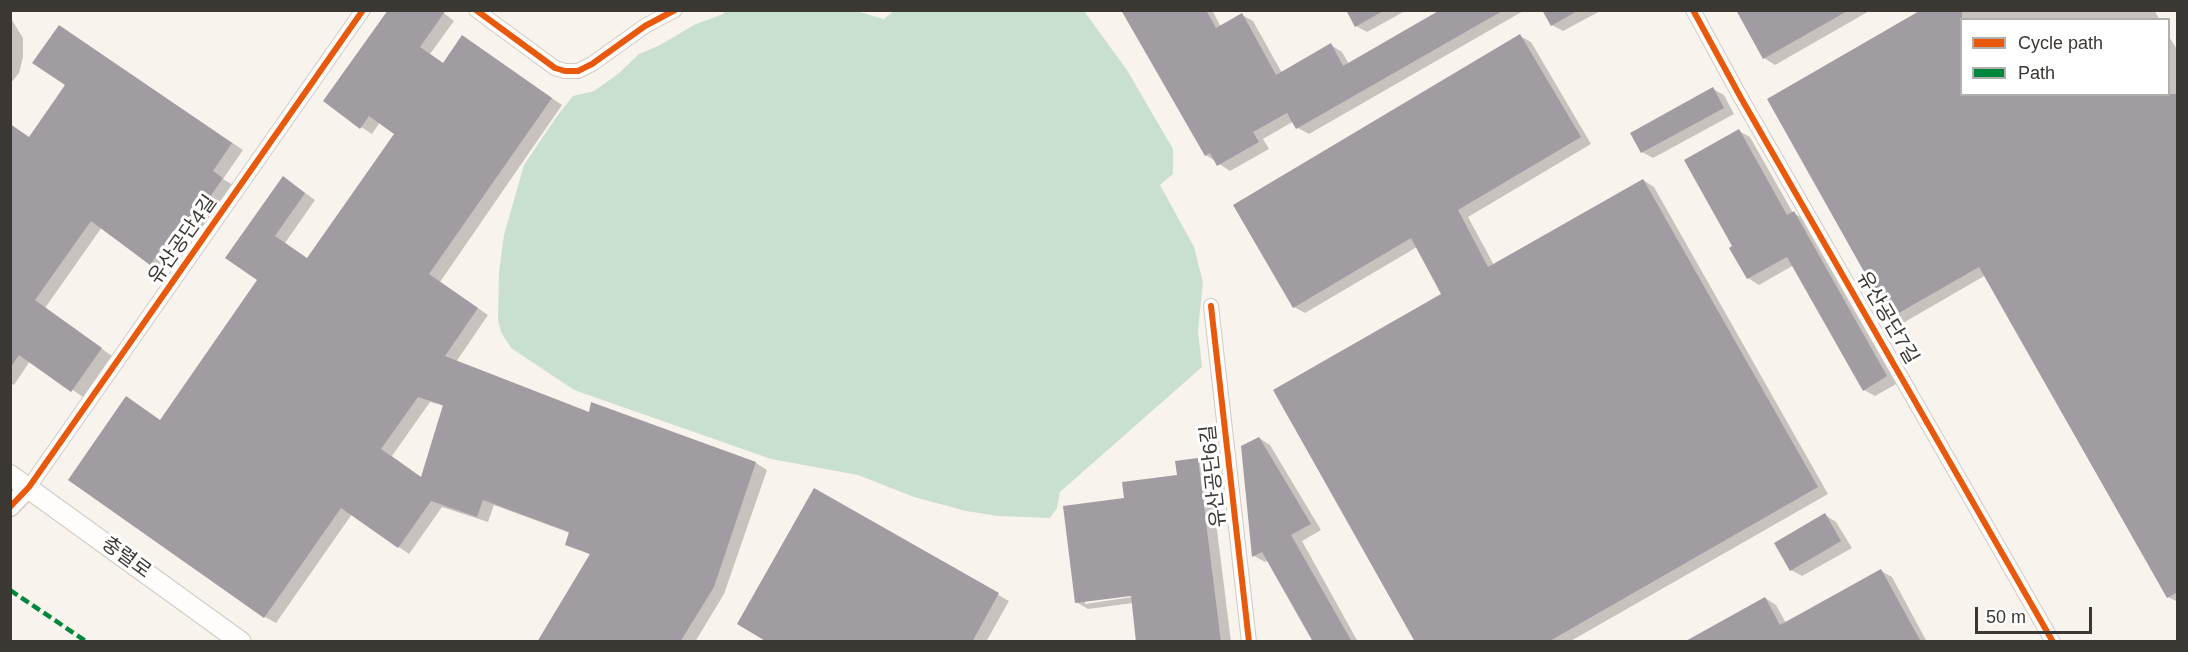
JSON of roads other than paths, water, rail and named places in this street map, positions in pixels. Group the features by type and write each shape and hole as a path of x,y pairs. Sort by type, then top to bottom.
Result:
{"main road":[{"name":"충렬로","path":"10,475 241,642"}],"street":[{"name":"유산공단4길","path":"29,487 363,10"},
{"path":"476,10 555,68 565,71 578,71 592,64 645,26 675,10"},
{"name":"유산공단7길","path":"1693,10 2053,642"},
{"name":"유산공단6길","path":"1211,306 1249,642"},
{"path":"10,507 29,487"}]}
